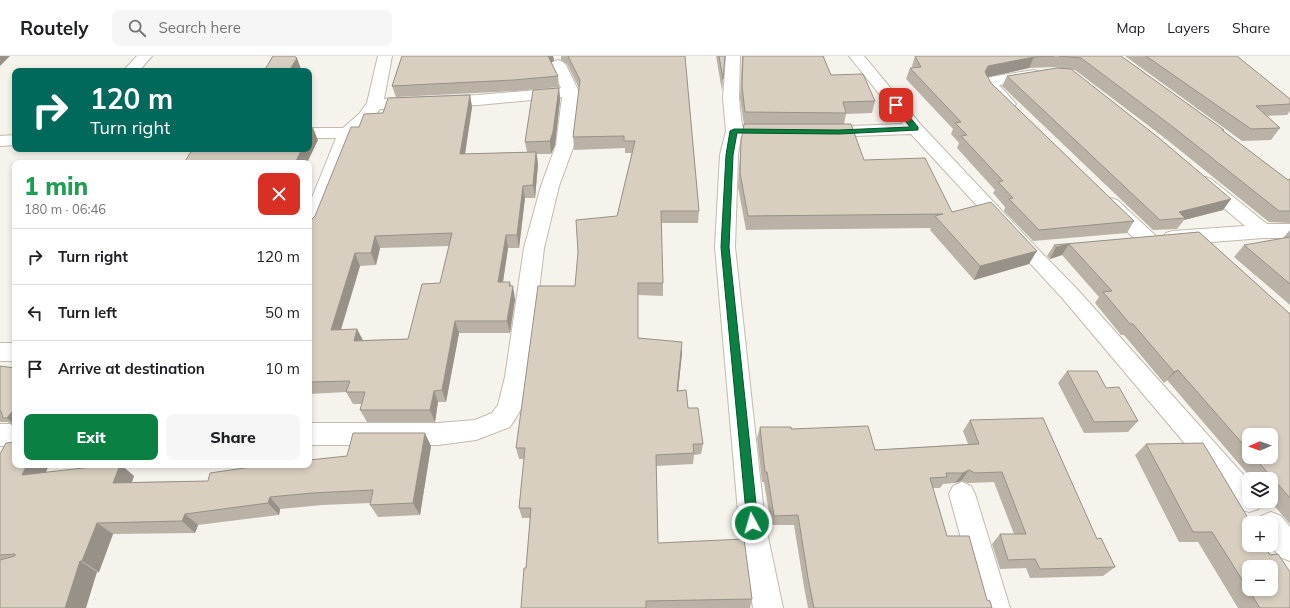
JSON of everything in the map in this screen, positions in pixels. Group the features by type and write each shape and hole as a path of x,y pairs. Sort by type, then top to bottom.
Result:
{"street":[{"path":"134,68 144,56"},
{"path":"312,220 347,133 365,117 375,104 385,56"},
{"path":"733,56 730,98 734,131 729,155 725,247 752,523 768,608"},
{"path":"856,56 916,129 1027,250 1070,294 1242,491"},
{"path":"312,434 438,434 476,430 501,420 509,409 517,376 534,248 550,186 565,145 571,92 558,65"},
{"path":"1020,116 994,90 990,82 1047,74"},
{"path":"375,104 491,100 571,92"},
{"path":"734,131 800,132 916,129"},
{"path":"312,133 347,133"},
{"path":"0,141 12,140"},
{"path":"1196,175 1263,231"},
{"path":"1098,192 1148,240"},
{"path":"1126,242 1196,235 1290,231"},
{"path":"1196,235 1213,251"},
{"path":"1027,250 1050,248"},
{"path":"0,352 12,352"},
{"path":"0,434 12,435"},
{"path":"962,494 995,608"},
{"path":"1257,508 1263,516"},
{"path":"1278,534 1290,548"}],"building":[{"path":"273,56 294,56 297,58 291,68 266,68"},
{"path":"402,56 548,56 558,76 514,80 392,86"},
{"path":"568,56 685,56 699,211 661,211 663,283 638,283 638,338 682,342 677,391 686,390 688,408 698,408 703,444 693,444 694,453 656,455 658,543 744,539 752,599 646,601 646,608 521,608 531,508 519,508 525,448 516,448 538,286 575,286 578,252 576,220 617,216 635,141 624,141 624,136 573,137 580,80"},
{"path":"719,56 725,56 723,79"},
{"path":"743,56 823,56 831,75 863,74 875,101 843,102 846,113 745,112 742,86"},
{"path":"915,56 1054,56 1034,57 988,66 985,72 991,83 1134,221 1039,230 1009,199 1013,198 998,182 1003,181 961,136 967,135 955,123 961,122 910,68 921,67"},
{"path":"1059,56 1121,56 1224,130 1222,130 1288,180 1290,179 1290,211 1279,211 1173,127 1081,58"},
{"path":"1146,56 1237,56 1290,99 1290,104 1256,106 1280,128 1251,129"},
{"path":"1057,68 1071,69 1159,138 1231,199 1179,212 1185,218 1160,220 1007,76"},
{"path":"559,88 553,132 550,141 525,142 533,90"},
{"path":"470,95 460,154 536,152 533,185 523,186 517,235 506,235 498,282 510,282 509,286 513,286 507,321 455,321 442,390 434,391 430,410 360,410 365,392 346,392 350,381 312,382 312,219 315,216 351,127 359,127 364,114 383,113 388,98","holes":["452,233 440,283 422,284 408,339 354,341 357,329 331,330 355,253 371,253 375,236"]},
{"path":"744,124 851,124 864,160 925,158 952,212 991,202 1037,251 980,266 935,216 943,214 748,216 740,173 741,141"},
{"path":"191,152 300,152 296,160 186,160"},
{"path":"1199,232 1290,314 1290,498 1278,484 1278,472 1267,472 1260,464 1278,464 1278,428 1242,428 1242,443 1178,370 1174,372 1133,324 1130,324 1103,292 1112,291 1069,244 1056,247 1054,245"},
{"path":"1290,237 1290,284 1244,245"},
{"path":"0,366 12,368 12,412 7,418 3,418 0,411"},
{"path":"1067,371 1097,371 1106,388 1119,387 1138,421 1094,422"},
{"path":"1043,418 1097,539 1101,538 1115,567 1040,569 1035,559 1008,560 1000,534 1026,534 1002,472 975,473 969,470 963,473 946,473 947,477 930,478 947,536 969,536 987,600 990,601 992,608 814,608 798,515 774,516 767,472 765,472 760,427 791,427 791,429 868,426 875,450 979,444 970,420"},
{"path":"353,433 425,433 413,503 370,505 373,490 312,493 270,497 268,503 185,514 182,521 97,523 82,561 80,561 65,608 0,608 0,560 15,556 15,554 0,555 0,454 6,443 12,442 12,468 26,468 22,475 83,468 119,468 113,483 208,481 210,473 244,468 312,468 312,460 347,456"},
{"path":"1203,443 1247,516 1242,516 1242,552 1268,552 1270,555 1278,554 1290,572 1290,608 1260,608 1252,596 1278,596 1278,560 1242,560 1242,580 1212,532 1193,532 1146,444"}],"route":[{"path":"752,523 725,247 729,155 734,131 776,133 916,129 896,105"}]}
